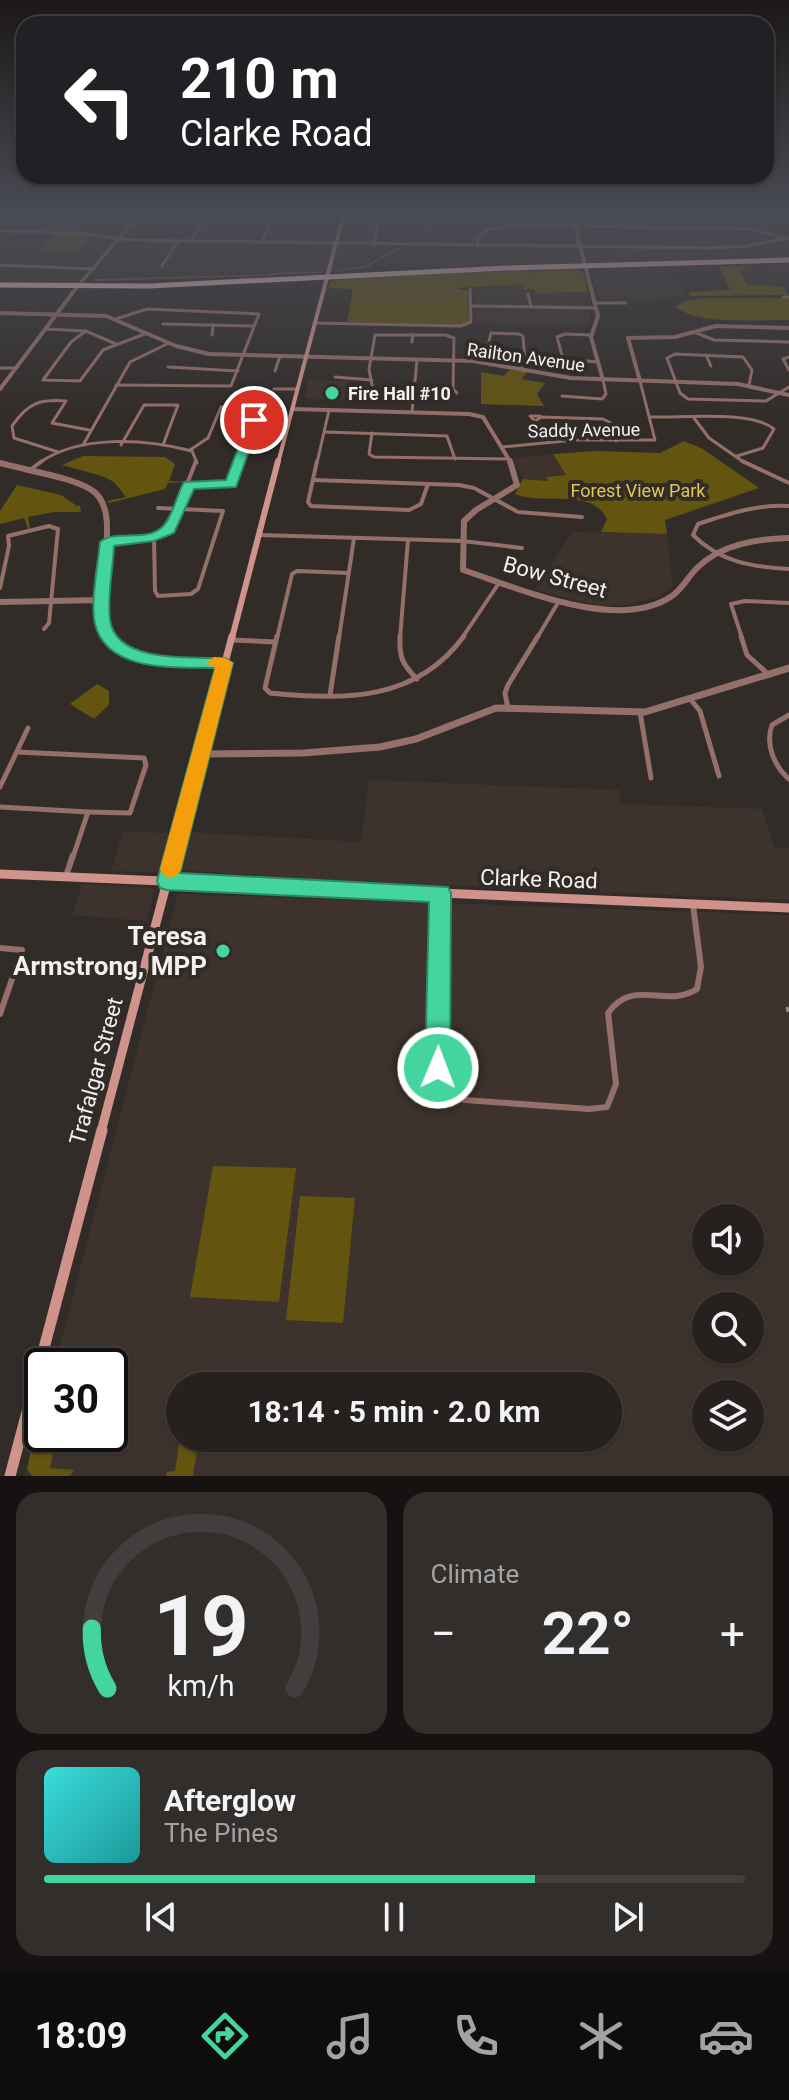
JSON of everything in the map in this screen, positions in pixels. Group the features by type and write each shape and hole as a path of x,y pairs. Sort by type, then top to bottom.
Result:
{"highway":[{"path":"0,286 76,288 230,282"}],"main road":[{"name":"Trafalgar Street","path":"10,1476 326,282"},
{"name":"Clarke Road","path":"0,874 789,908"}],"street":[{"path":"0,388 82,282"},
{"path":"562,396 602,399 606,394 591,335 598,316 590,282"},
{"path":"314,323 461,326 471,322 470,289"},
{"path":"528,294 531,307"},
{"path":"783,297 789,297"},
{"path":"471,306 626,303"},
{"path":"116,319 147,309 259,314 234,384 227,388 116,385"},
{"name":"Railton Avenue","path":"0,313 116,319 169,343 201,353 484,362 571,378 749,385 789,395"},
{"path":"163,324 254,326"},
{"path":"212,335 213,325"},
{"path":"694,332 716,326 789,328"},
{"path":"45,329 86,331 116,344"},
{"path":"86,331 71,342 43,380 80,381 99,353 147,333"},
{"path":"694,332 714,340 789,342"},
{"name":"Saddy Avenue","path":"502,447 547,442 655,440 628,338 671,337 694,332"},
{"path":"484,362 491,333 519,334 523,336 525,360 521,369"},
{"path":"412,342 413,334"},
{"path":"414,393 374,391 369,369 375,335 413,334 454,338 453,389 457,393"},
{"path":"591,335 565,334 557,337 563,359 598,362"},
{"path":"83,445 89,430 134,358 169,343"},
{"path":"749,385 752,370 747,358 706,355 669,355 667,358 683,397 694,400 759,402 789,387"},
{"path":"706,355 711,366"},
{"path":"275,371 280,356"},
{"path":"789,357 783,359 789,370"},
{"path":"412,412 417,360"},
{"path":"168,367 238,371"},
{"path":"0,368 14,368"},
{"path":"335,377 372,380"},
{"path":"274,389 297,389"},
{"path":"58,452 14,438 12,426 28,403 34,400 66,401 52,423 89,430"},
{"path":"121,445 144,405 178,405 163,445"},
{"path":"189,450 208,438 221,407 256,408 235,481 225,485 189,485"},
{"path":"292,409 483,417 502,447 517,478 517,485 467,516 462,527 462,541"},
{"path":"329,410 308,502 311,506 402,511 418,507 428,484"},
{"path":"547,442 535,421 541,417 603,419 611,423 616,441"},
{"path":"651,417 761,420 772,426 774,429 763,448 737,456"},
{"path":"694,418 702,432 765,476 789,483"},
{"path":"325,432 447,436 455,459"},
{"path":"372,433 369,454 374,457 508,459"},
{"path":"29,471 58,452 83,445 163,445 189,450 197,457 180,509 169,530 154,537 107,542"},
{"path":"0,463 89,488 100,495 106,506 107,542 102,621 109,638 119,648 155,661 225,663"},
{"path":"314,480 474,488 526,514 582,517"},
{"path":"789,506 763,503 698,524 693,535 699,542 749,568 789,569"},
{"path":"154,537 155,591 158,596 191,594 198,589 223,511 158,508"},
{"path":"0,588 9,546 8,536 55,527 58,531 49,623 44,629"},
{"path":"260,535 462,541 522,548"},
{"path":"330,695 354,538"},
{"name":"Bow Street","path":"462,541 463,570 609,611 656,604 674,594 696,569 719,553 759,540 789,538"},
{"path":"408,540 399,655 402,664 417,679"},
{"path":"348,573 297,571 292,574 265,688 270,693 330,695 382,691 417,679 445,659 500,582"},
{"path":"508,709 505,693 508,685 560,599"},
{"path":"0,602 103,600"},
{"path":"769,675 747,655 731,604 789,603"},
{"path":"231,640 276,642"},
{"path":"201,754 371,748 406,742 474,714 508,709 640,712 691,700 789,668"},
{"path":"691,700 700,711 719,776"},
{"path":"640,712 651,778"},
{"path":"789,715 773,723 769,732 779,770 789,779"},
{"path":"0,787 28,728"},
{"path":"0,807 130,813 146,765 144,758 17,752"},
{"path":"66,877 88,812"},
{"path":"440,893 437,1075 441,1085 455,1098 465,1100 589,1109 607,1107 616,1084 608,1013 612,1003 624,994 686,997 698,988 701,975 693,904"},
{"path":"0,948 22,950 0,1014"}],"shaded area":[{"path":"0,282 85,282 84,283"},
{"path":"595,282 675,282 686,296 630,302 600,301"},
{"path":"747,282 789,282 789,287 749,286"},
{"path":"496,284 523,284 524,289 538,293 588,292 592,305 589,327 475,324 473,288 495,287"},
{"path":"309,380 350,381 347,400 304,399"},
{"path":"553,454 566,475 548,477 549,481 523,479 513,458"},
{"path":"572,532 667,534 673,586 659,597 600,606 536,590"},
{"path":"369,780 619,790 621,804 762,809 774,847 789,848 789,900 323,880 179,870 188,832 361,842"},
{"path":"123,832 171,833 158,872 111,871"},
{"path":"82,884 152,888 154,891 147,921 72,915"},
{"path":"178,894 789,915 789,1476 25,1476 31,1452 128,1452 128,1348 60,1348"}],"green space":[{"path":"331,282 586,282 588,292 538,293 533,289 524,290 523,284 456,288 468,291 469,321 461,325 347,322 353,289 328,288"},
{"path":"726,282 746,282 747,285 784,287 789,295 689,296 689,292 730,290"},
{"path":"789,298 789,320 714,319 686,313 676,307 685,301"},
{"path":"510,369 527,372 522,379 545,383 537,394 544,406 481,404 481,372 504,376"},
{"name":"Forest View Park","path":"684,441 703,449 759,488 665,520 667,534 601,532 607,519 600,509 590,503 515,494 523,479 548,481 547,477 566,475 553,454 596,451 660,453"},
{"path":"83,456 165,457 175,464 169,481 188,482 168,483 165,489 109,503 107,501 126,497 114,482 62,465"},
{"path":"17,485 61,495 77,506 99,504 80,506 81,512 54,512 28,517 28,529 24,518 0,524 0,511"},
{"path":"97,684 109,691 109,705 94,719 70,704"},
{"path":"213,1166 296,1168 279,1302 190,1297"},
{"path":"300,1196 355,1198 343,1323 286,1320"},
{"path":"30,1452 53,1452 50,1468 74,1470 70,1476 32,1476 27,1469"},
{"path":"178,1452 197,1452 193,1475 197,1476 166,1476 167,1472 175,1471"}],"railway":[{"path":"787,1007 789,1016"}],"slow traffic":[{"path":"170,869 225,663 214,663"}],"place":[{"name":"Fire Hall #10","path":"332,393"},
{"name":"Teresa Armstrong, MPP","path":"223,951"}],"route":[{"path":"254,420 235,481 225,485 189,485 175,521 169,530 160,535 107,542 102,621 109,638 119,648 155,661 225,663 167,881 440,893 438,1068"}]}
